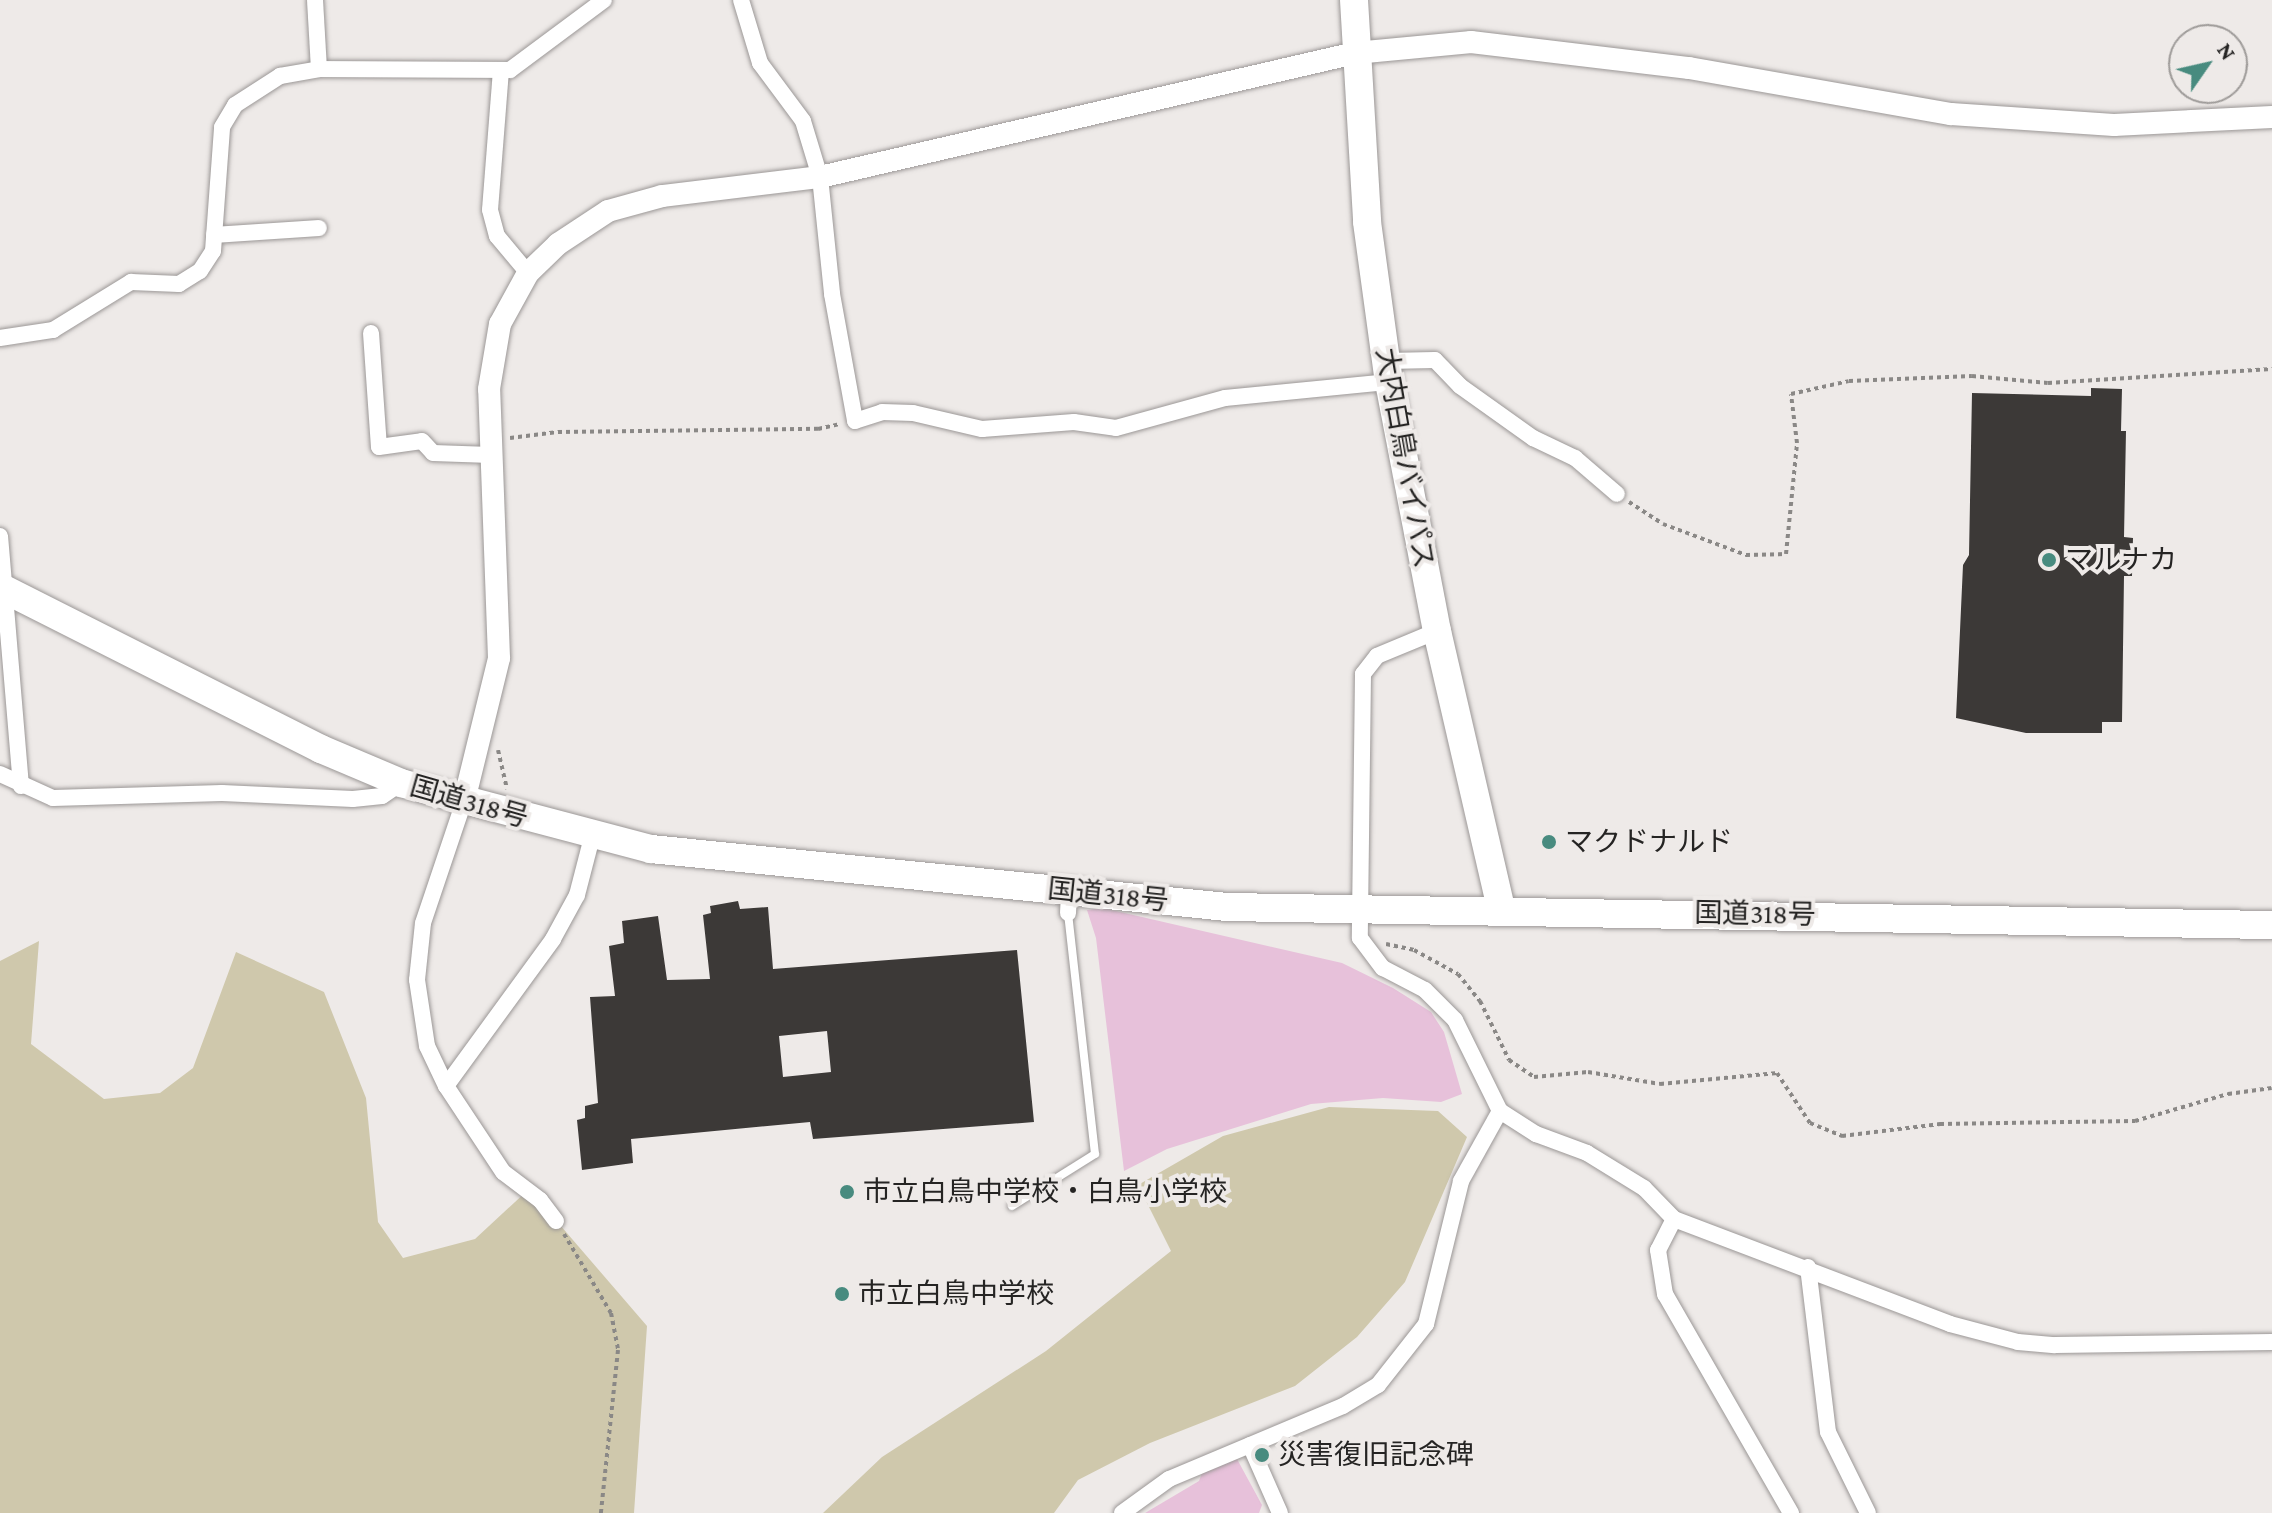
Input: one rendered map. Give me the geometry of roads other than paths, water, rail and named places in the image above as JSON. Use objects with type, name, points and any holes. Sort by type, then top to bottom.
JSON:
[{"type":"highway","name":"大内白鳥バイパス","points":[[1354,0],[1367,222],[1388,372],[1437,631],[1501,909]]},
{"type":"highway","name":"国道318号","points":[[3,588],[321,749],[401,783],[592,837],[651,849],[1068,902],[1227,907],[1362,924],[1501,909],[2272,925]]},
{"type":"street","points":[[315,0],[319,69]]},
{"type":"street","points":[[0,338],[53,330],[131,282],[179,284],[200,271],[213,251],[222,127],[235,105],[280,76],[319,69],[501,70],[534,57],[604,0]]},
{"type":"street","points":[[741,0],[760,63],[803,121],[820,177],[832,294],[855,421],[882,412],[913,413],[982,429],[1074,422],[1116,428],[1225,398],[1388,372],[1435,360],[1460,386],[1533,438],[1575,458],[1617,494]]},
{"type":"street","points":[[556,1221],[540,1200],[503,1172],[446,1086],[427,1046],[417,980],[423,923],[464,801],[499,658],[498,448],[489,389],[500,324],[528,273],[558,244],[608,211],[662,196],[820,177],[1355,53],[1471,42],[1533,46],[1951,114],[2114,125],[2272,117]]},
{"type":"street","points":[[501,70],[490,210],[497,236],[528,273]]},
{"type":"street","points":[[214,235],[319,228]]},
{"type":"street","points":[[371,333],[379,447],[422,441],[433,453],[498,448]]},
{"type":"street","points":[[0,536],[21,786]]},
{"type":"street","points":[[1437,631],[1377,656],[1363,674],[1362,924],[1383,968],[1425,990],[1455,1020],[1500,1111],[1536,1134],[1598,1160],[1644,1188],[1674,1219],[1808,1267],[1950,1324],[2018,1342],[2272,1342]]},
{"type":"street","points":[[0,774],[53,798],[222,793],[353,799],[382,796],[401,783]]},
{"type":"street","points":[[446,1086],[553,939],[577,895],[592,837]]},
{"type":"street","points":[[1122,1513],[1169,1479],[1343,1406],[1378,1385],[1426,1324],[1461,1181],[1500,1111]]},
{"type":"street","points":[[1674,1219],[1658,1250],[1665,1294],[1791,1513]]},
{"type":"street","points":[[1808,1267],[1828,1432],[1868,1513]]},
{"type":"street","points":[[1250,1445],[1280,1513]]},
{"type":"lane","points":[[1012,1206],[1095,1154],[1068,902]]},
{"type":"place","name":"マルナカ","points":[[2049,560]]},
{"type":"place","name":"マクドナルド","points":[[1549,842]]},
{"type":"place","name":"市立白鳥中学校・白鳥小学校","points":[[847,1192]]},
{"type":"place","name":"市立白鳥中学校","points":[[842,1294]]},
{"type":"place","name":"災害復旧記念碑","points":[[1262,1455]]}]
